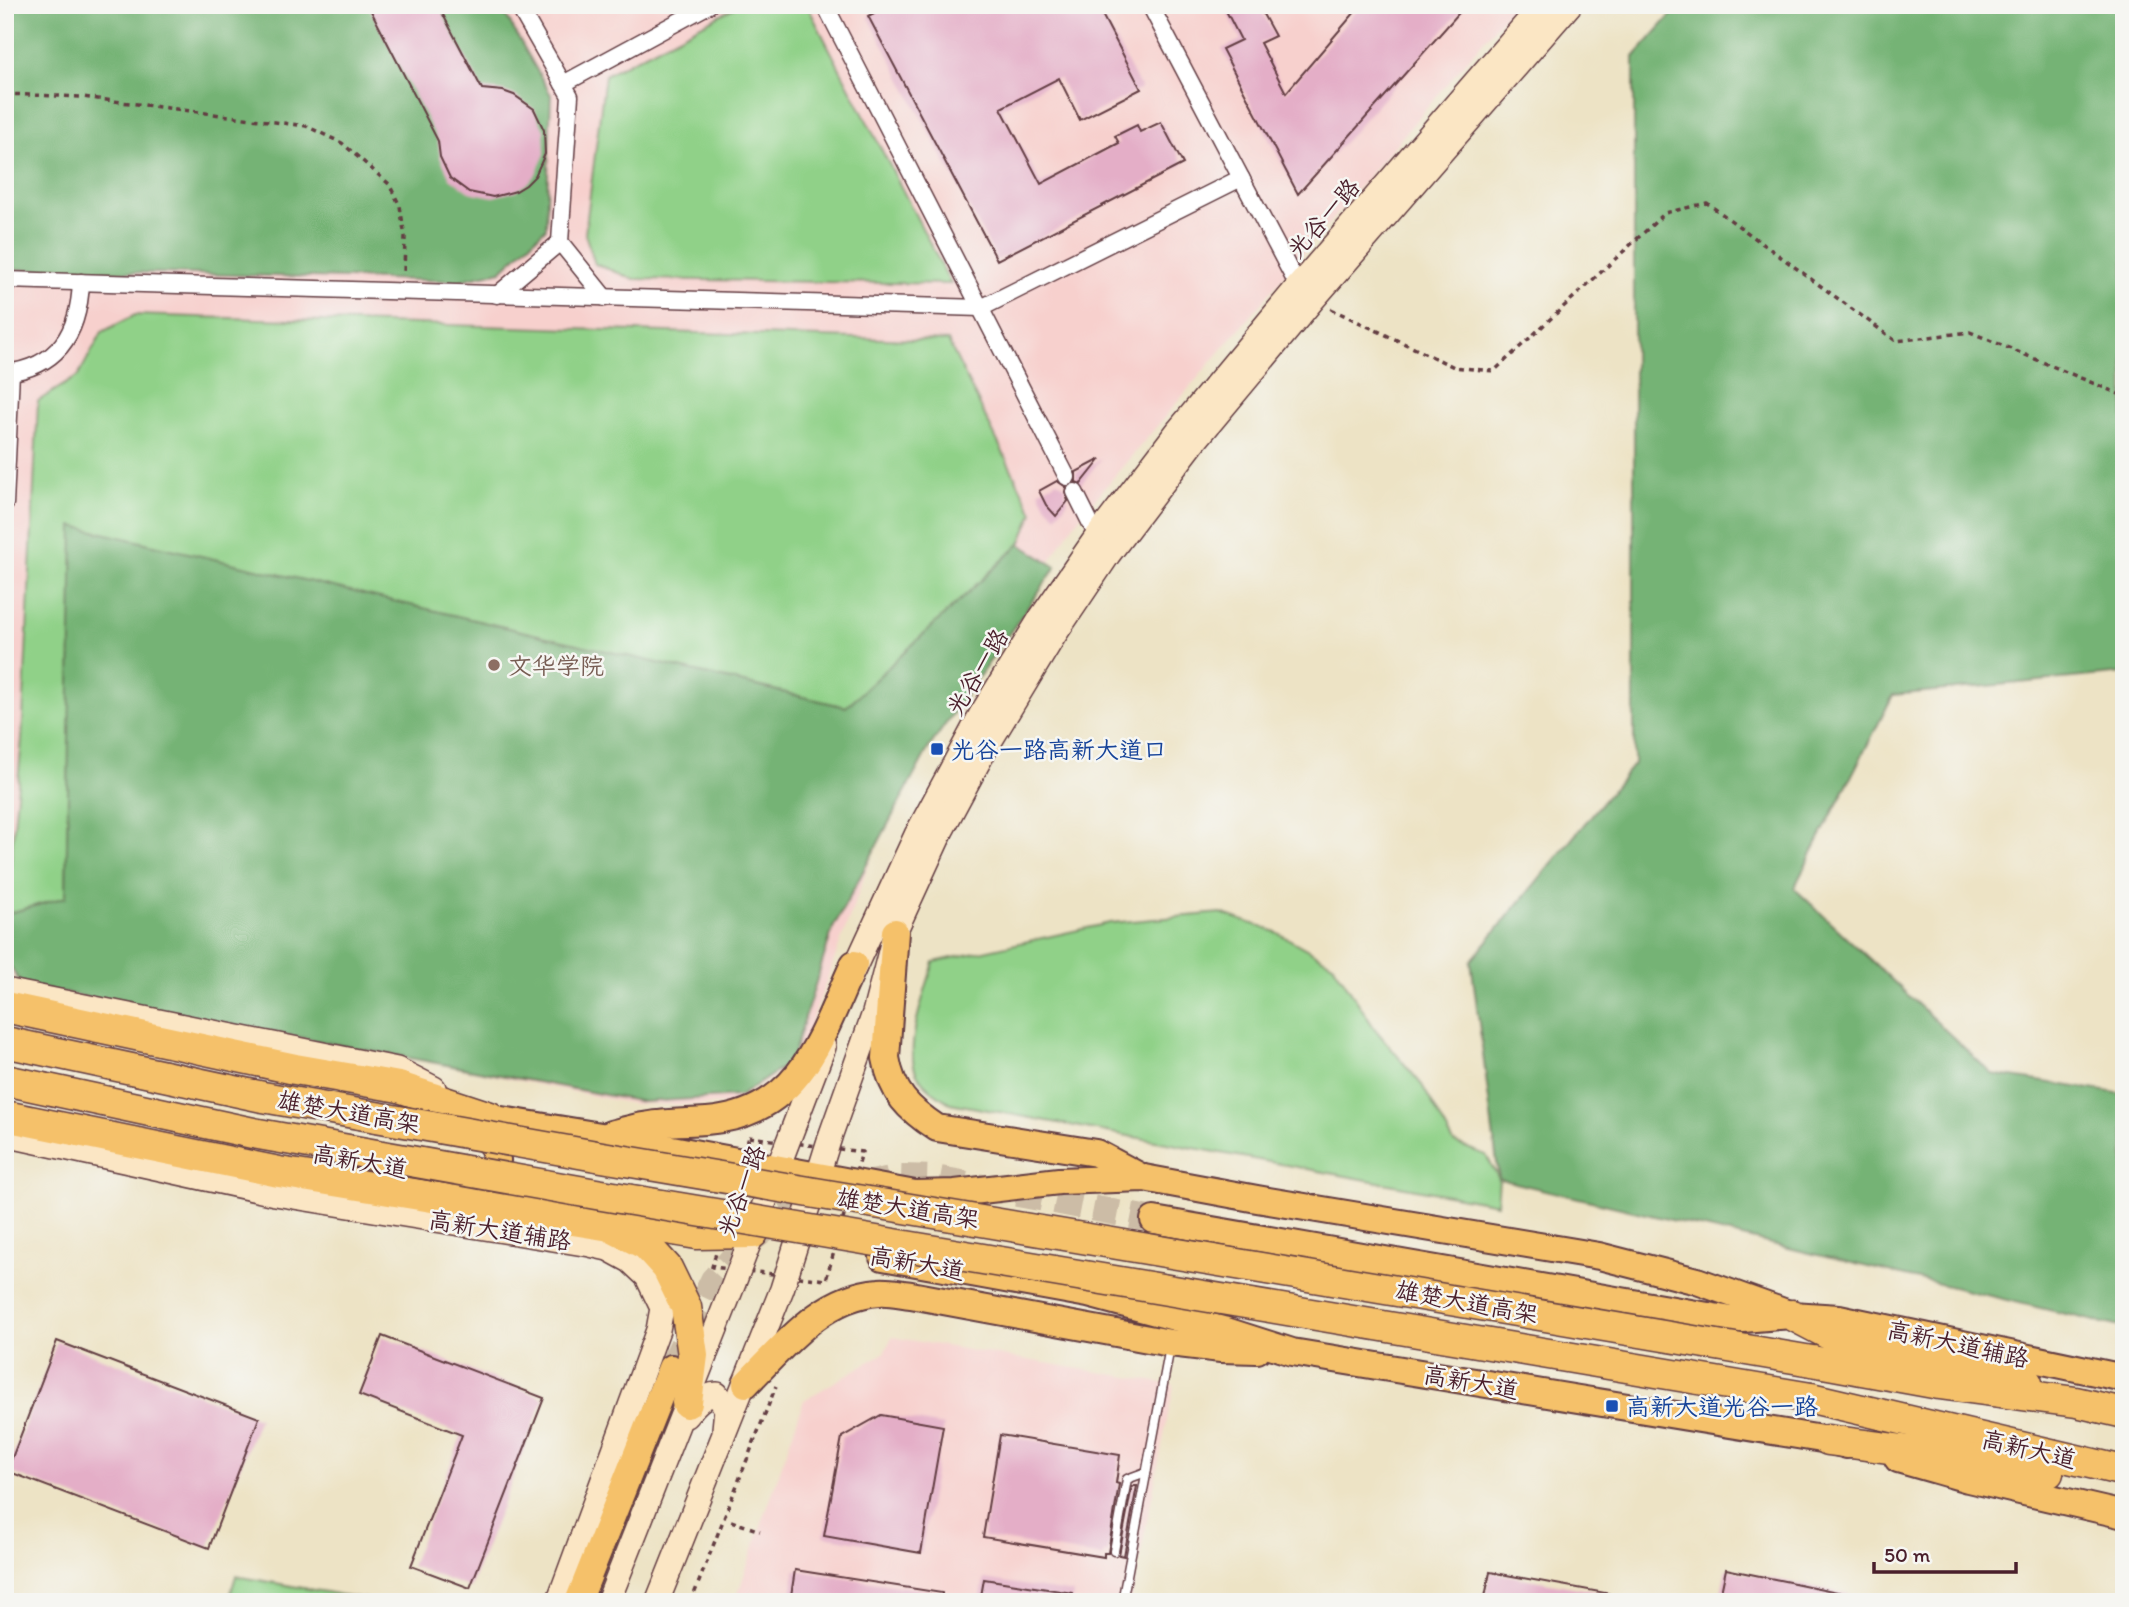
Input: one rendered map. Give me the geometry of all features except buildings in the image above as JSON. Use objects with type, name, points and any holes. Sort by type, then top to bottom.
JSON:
[{"type":"highway","points":[[8,993],[295,1069],[399,1087],[490,1117]]},
{"type":"highway","name":"雄楚大道高架","points":[[5,1042],[263,1097],[1812,1361]]},
{"type":"highway","name":"雄楚大道高架","points":[[5,1080],[253,1133],[597,1194],[1811,1398]]},
{"type":"highway","points":[[5,1116],[279,1172],[610,1226],[654,1227],[698,1234],[753,1233]]},
{"type":"highway","points":[[610,1226],[646,1245],[667,1268],[686,1307],[693,1356],[684,1413]]},
{"type":"highway","points":[[1792,1315],[1834,1337],[1980,1366],[2076,1402]]},
{"type":"highway","name":"高新大道","points":[[1812,1361],[1939,1384],[2076,1402],[2124,1413]]},
{"type":"highway","name":"高新大道","points":[[1811,1398],[2124,1471]]},
{"type":"highway","points":[[1828,1440],[1971,1459],[2039,1471],[2124,1491]]},
{"type":"main road","name":"光谷一路","points":[[657,1602],[782,1289],[817,1177],[874,1013],[895,932],[942,830],[985,750],[1054,636],[1109,554],[1306,293],[1542,5]]},
{"type":"main road","name":"光谷一路","points":[[608,1602],[684,1413],[854,964],[916,835],[981,714],[1041,617],[1097,536],[1179,429],[1570,5]]},
{"type":"main road","points":[[895,932],[886,1058],[889,1078],[901,1098],[937,1128],[1096,1153],[1144,1178]]},
{"type":"main road","points":[[601,1136],[655,1124],[724,1119],[759,1107],[784,1092],[806,1068],[854,964]]},
{"type":"main road","points":[[8,993],[397,1069],[490,1117]]},
{"type":"main road","points":[[5,1032],[265,1087],[473,1125],[493,1146],[497,1160],[488,1171],[465,1180]]},
{"type":"main road","points":[[824,1047],[825,1073],[831,1079],[839,1077],[859,1055]]},
{"type":"main road","name":"高新大道","points":[[5,1091],[250,1141],[1100,1297],[1223,1330],[1292,1352],[1828,1440]]},
{"type":"main road","points":[[394,1110],[490,1117],[915,1194],[955,1194],[1084,1179],[1144,1178],[1599,1256],[1697,1280],[1792,1315]]},
{"type":"main road","name":"高新大道辅路","points":[[5,1135],[275,1194],[590,1245],[608,1249],[630,1261],[647,1277],[662,1308],[658,1330],[558,1602]]},
{"type":"main road","points":[[1016,1281],[981,1253],[976,1240],[976,1228],[983,1214],[992,1205],[1023,1185]]},
{"type":"main road","points":[[1154,1220],[1731,1320],[1792,1315]]},
{"type":"main road","points":[[746,1384],[808,1322],[852,1299],[878,1292],[911,1295],[1170,1343],[1221,1349],[1292,1352]]},
{"type":"main road","name":"高新大道辅路","points":[[1792,1315],[1839,1318],[2124,1378]]},
{"type":"main road","points":[[578,1602],[671,1368]]},
{"type":"main road","points":[[684,1413],[709,1394],[717,1394],[726,1409],[723,1439]]},
{"type":"main road","points":[[1828,1440],[1968,1479],[2124,1515]]},
{"type":"street","points":[[518,5],[570,96],[560,243],[606,298]]},
{"type":"street","points":[[563,84],[709,5]]},
{"type":"street","points":[[825,5],[1067,477]]},
{"type":"street","points":[[1150,5],[1241,178],[1306,293]]},
{"type":"street","points":[[5,280],[981,308],[1241,178]]},
{"type":"street","points":[[497,295],[560,243]]},
{"type":"street","points":[[5,504],[8,373],[43,361],[63,343],[80,307],[81,282]]},
{"type":"street","points":[[1075,492],[1097,536]]},
{"type":"lane","points":[[1122,1602],[1170,1343]]},
{"type":"lane","points":[[1114,1551],[1127,1479],[1146,1472]]},
{"type":"path","points":[[5,94],[83,97],[306,126],[342,143],[389,184],[400,205],[405,237],[403,292]]},
{"type":"path","points":[[1306,293],[1454,367],[1494,371],[1665,213],[1707,203],[1896,341],[1970,332],[2124,396]]},
{"type":"path","points":[[691,1602],[779,1380]]},
{"type":"path","points":[[731,1521],[760,1531]]},
{"type":"shaded area","name":"文华学院","points":[[5,5],[1514,5],[1074,524],[890,806],[797,1062],[730,1105],[633,1104],[5,975]]},
{"type":"shaded area","points":[[892,1337],[1174,1385],[1131,1602],[735,1602],[804,1400],[884,1353]]},
{"type":"green space","points":[[5,5],[500,5],[551,95],[546,228],[501,271],[457,281],[5,269]]},
{"type":"green space","points":[[739,5],[807,5],[951,284],[634,279],[595,264],[585,234],[605,75]]},
{"type":"green space","points":[[1680,5],[2124,5],[2124,673],[1893,695],[1794,888],[1992,1074],[2124,1094],[2124,1328],[1499,1179],[1471,961],[1634,764],[1634,57]]},
{"type":"green space","points":[[135,315],[948,341],[1033,513],[1020,544],[846,707],[74,527],[66,897],[6,914],[22,739],[38,401],[78,376],[102,332]]},
{"type":"green space","points":[[73,526],[846,707],[1020,544],[1056,567],[928,749],[833,928],[791,1062],[740,1096],[643,1102],[22,985],[5,958],[6,914],[66,897]]},
{"type":"green space","points":[[1221,913],[1276,932],[1333,964],[1375,1029],[1422,1085],[1454,1143],[1486,1155],[1499,1179],[1497,1204],[950,1103],[927,1087],[917,1074],[913,1063],[914,1035],[934,962],[1110,923]]},
{"type":"green space","points":[[236,1576],[381,1602],[228,1602]]},
{"type":"tunnel","points":[[863,1185],[899,1177],[935,1178],[1154,1220]]},
{"type":"tunnel","points":[[671,1368],[713,1280],[745,1245],[779,1219],[826,1193]]},
{"type":"place","name":"文华学院","points":[[494,665]]},
{"type":"place","name":"光谷一路高新大道口","points":[[937,749]]},
{"type":"place","name":"高新大道光谷一路","points":[[1612,1406]]}]
